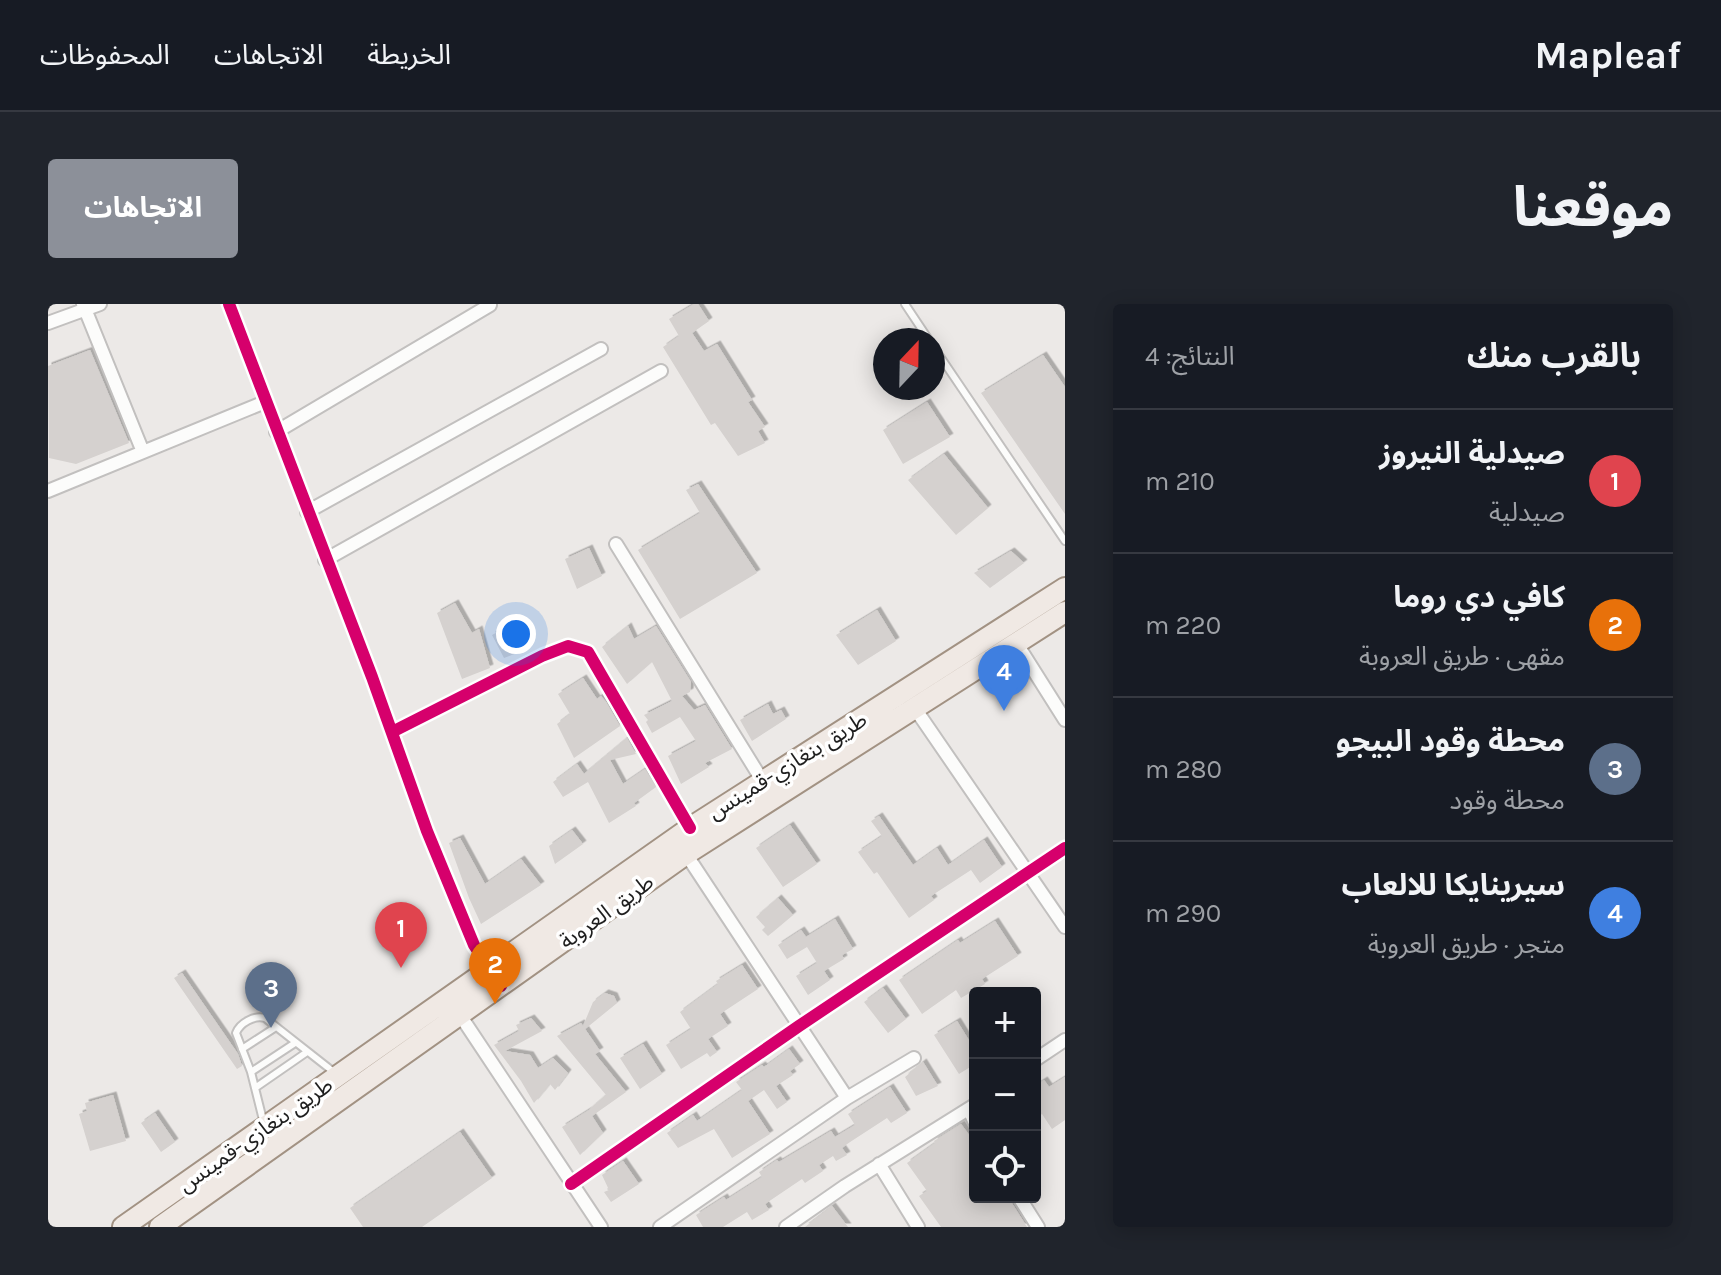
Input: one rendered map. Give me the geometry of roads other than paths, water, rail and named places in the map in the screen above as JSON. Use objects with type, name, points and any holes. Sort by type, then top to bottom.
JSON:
[{"type":"main road","name":"طريق بنغازي-قمينس","points":[[123,1227],[338,1076],[495,978],[690,828],[1065,588]]},
{"type":"main road","name":"طريق العروبة","points":[[160,1227],[460,1015],[495,978],[1065,612]]},
{"type":"street","points":[[48,323],[84,307],[100,304]]},
{"type":"street","points":[[229,304],[451,888],[474,945],[495,978]]},
{"type":"street","points":[[276,432],[490,305]]},
{"type":"street","points":[[84,307],[143,452]]},
{"type":"street","points":[[307,512],[601,349]]},
{"type":"street","points":[[325,560],[661,371]]},
{"type":"street","points":[[48,491],[265,402]]},
{"type":"street","points":[[616,544],[762,780]]},
{"type":"street","points":[[1017,644],[1065,720]]},
{"type":"street","points":[[392,732],[542,656],[568,646],[588,652],[690,828]]},
{"type":"street","points":[[914,707],[1065,927]]},
{"type":"street","points":[[571,1184],[799,1026],[1065,848]]},
{"type":"street","points":[[686,854],[847,1098]]},
{"type":"street","points":[[460,1015],[601,1227]]},
{"type":"street","points":[[1036,1059],[1065,1040]]},
{"type":"street","points":[[660,1227],[847,1098],[914,1058]]},
{"type":"street","points":[[786,1227],[969,1108]]},
{"type":"street","points":[[879,1164],[918,1227]]},
{"type":"street","points":[[1023,1203],[1038,1227]]},
{"type":"lane","points":[[905,304],[921,328]]},
{"type":"lane","points":[[945,364],[1065,541]]},
{"type":"lane","points":[[265,1127],[251,1072],[236,1033],[238,1027],[259,1016],[338,1076]]},
{"type":"lane","points":[[242,1049],[276,1027]]},
{"type":"lane","points":[[251,1072],[295,1043]]},
{"type":"lane","points":[[255,1088],[307,1052]]},
{"type":"place","name":"سيرينايكا للالعاب","points":[[1004,711]]},
{"type":"place","name":"صيدلية النيروز","points":[[401,968]]},
{"type":"place","name":"كافي دي روما","points":[[495,1004]]},
{"type":"place","name":"محطة وقود البيجو","points":[[271,1028]]}]
